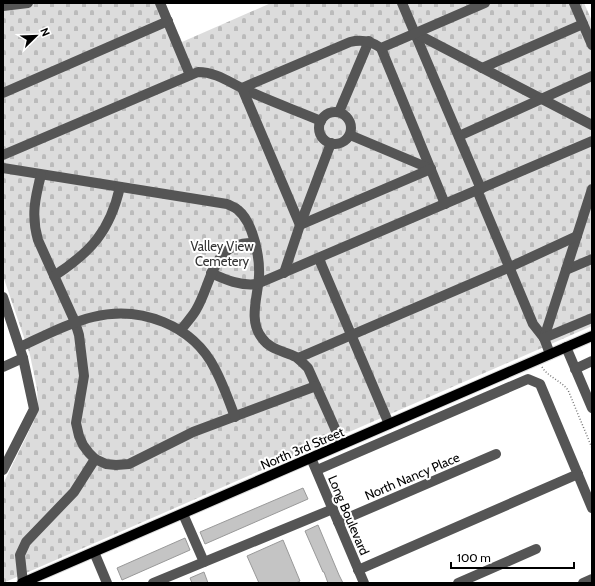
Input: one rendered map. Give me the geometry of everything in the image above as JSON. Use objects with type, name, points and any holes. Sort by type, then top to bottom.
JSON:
[{"type":"main road","name":"North 3rd Street","points":[[23,583],[592,336]]},
{"type":"street","points":[[3,6],[28,3]]},
{"type":"street","points":[[160,3],[190,75]]},
{"type":"street","points":[[402,3],[459,136],[533,324],[544,338],[550,354]]},
{"type":"street","points":[[381,48],[485,3]]},
{"type":"street","points":[[574,3],[592,45]]},
{"type":"street","points":[[3,93],[168,21]]},
{"type":"street","points":[[482,68],[583,24]]},
{"type":"street","points":[[415,33],[592,125]]},
{"type":"street","points":[[242,88],[350,42],[359,40],[381,48],[445,204]]},
{"type":"street","points":[[339,112],[368,42]]},
{"type":"street","points":[[3,155],[190,75],[206,72],[221,77],[242,88],[321,121]]},
{"type":"street","points":[[459,136],[592,76]]},
{"type":"street","points":[[242,88],[300,225]]},
{"type":"street","points":[[339,112],[350,121],[350,135],[342,142],[331,143],[323,138],[320,133],[321,121],[329,113],[339,112]]},
{"type":"street","points":[[350,135],[431,168]]},
{"type":"street","points":[[211,273],[237,284],[248,286],[258,284],[592,141]]},
{"type":"street","points":[[284,274],[300,225],[331,143]]},
{"type":"street","points":[[3,168],[227,204],[238,209],[246,219],[255,243],[259,261],[255,324],[261,338],[272,347],[298,358],[308,368],[342,444]]},
{"type":"street","points":[[300,225],[431,168]]},
{"type":"street","points":[[41,175],[35,206],[34,226],[38,240],[75,322],[79,335],[84,376],[76,423],[83,445],[95,459],[106,464],[116,466],[128,464],[193,432],[316,386]]},
{"type":"street","points":[[54,276],[82,256],[101,234],[116,207],[120,187]]},
{"type":"street","points":[[544,338],[577,236],[590,202],[592,189]]},
{"type":"street","points":[[298,358],[577,236]]},
{"type":"street","points":[[180,330],[196,310],[217,261],[229,250],[243,242],[255,243]]},
{"type":"street","points":[[319,259],[389,424]]},
{"type":"street","points":[[566,270],[592,259]]},
{"type":"street","points":[[3,296],[20,347],[34,409],[3,470]]},
{"type":"street","points":[[20,347],[75,322],[94,316],[126,313],[141,314],[180,330],[192,339],[204,352],[215,368],[235,417]]},
{"type":"street","points":[[544,338],[592,318]]},
{"type":"street","points":[[566,347],[575,369],[588,389],[592,408]]},
{"type":"street","points":[[3,366],[23,358]]},
{"type":"street","points":[[575,369],[592,362]]},
{"type":"street","points":[[317,470],[528,379],[540,384],[592,508]]},
{"type":"street","name":"North Nancy Place","points":[[338,522],[496,454]]},
{"type":"street","name":"Long Boulevard","points":[[311,458],[364,583]]},
{"type":"street","points":[[23,583],[20,555],[26,542],[74,492],[95,459]]},
{"type":"street","points":[[358,570],[578,474]]},
{"type":"street","points":[[153,583],[333,509]]},
{"type":"street","points":[[182,514],[204,562]]},
{"type":"street","points":[[458,583],[536,549]]},
{"type":"street","points":[[94,552],[107,583]]},
{"type":"street","points":[[583,583],[592,579]]},
{"type":"path","points":[[541,365],[547,374],[563,384],[568,390],[592,448]]},
{"type":"green space","name":"Valley View Cemetery","points":[[3,3],[165,3],[182,42],[271,3],[584,3],[592,21],[592,326],[3,583],[3,484],[34,421],[38,407],[37,389],[30,355],[3,276]]},
{"type":"building","points":[[303,488],[308,499],[205,544],[200,532]]},
{"type":"building","points":[[318,525],[343,583],[328,583],[305,531]]},
{"type":"building","points":[[185,538],[190,550],[122,580],[117,568]]},
{"type":"building","points":[[283,540],[300,581],[296,583],[259,583],[247,556]]},
{"type":"building","points":[[204,572],[208,583],[192,583],[190,578]]}]
